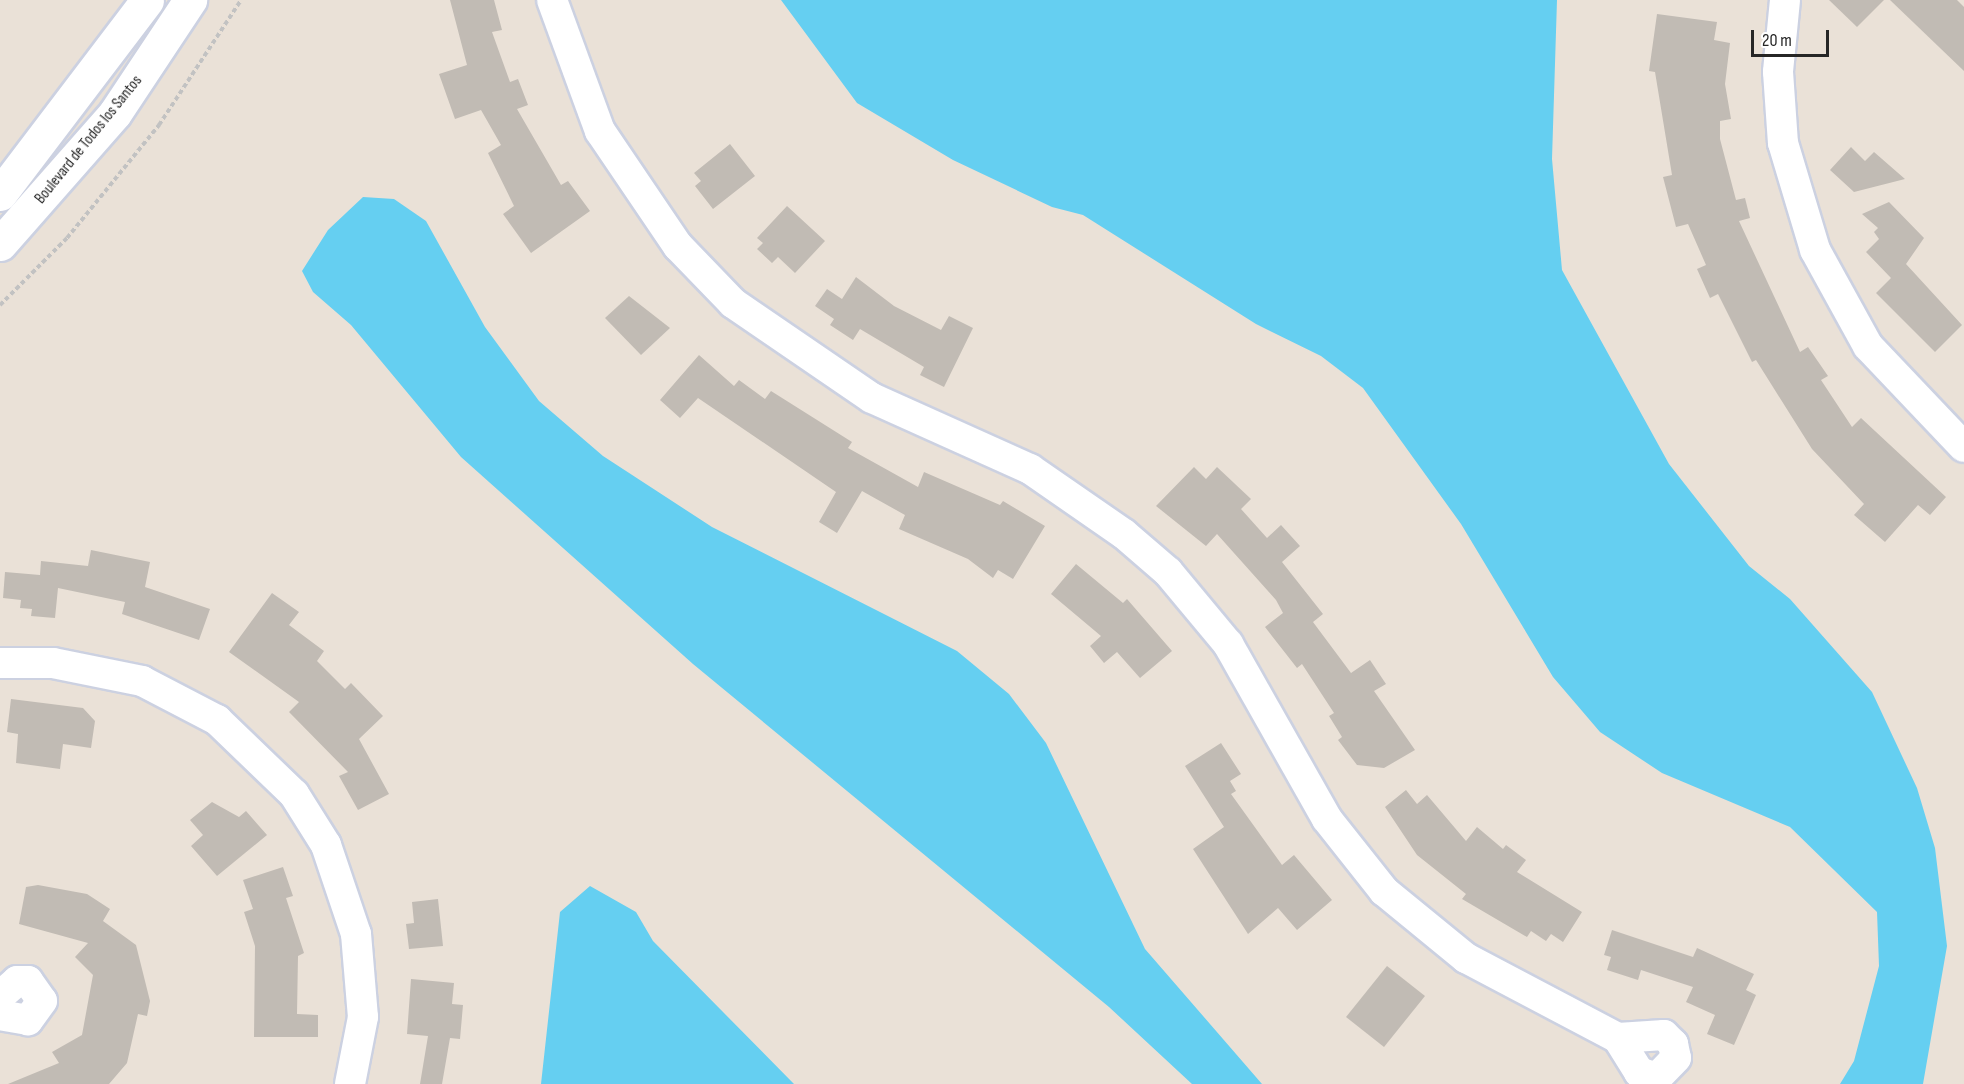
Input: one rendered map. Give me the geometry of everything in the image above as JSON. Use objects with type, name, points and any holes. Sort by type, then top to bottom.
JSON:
[{"type":"street","points":[[0,194],[147,0]]},
{"type":"street","name":"Boulevard de Todos los Santos","points":[[0,244],[115,113],[190,0]]},
{"type":"street","points":[[552,0],[600,131],[678,246],[733,303],[872,398],[1030,470],[1082,501],[1124,534],[1168,573],[1228,644],[1327,819],[1384,891],[1466,958],[1618,1038]]},
{"type":"street","points":[[1785,0],[1778,72],[1783,143],[1815,250],[1868,346],[1964,447]]},
{"type":"street","points":[[0,663],[52,663],[142,681],[217,720],[294,794],[326,845],[356,934],[363,1017],[350,1084]]},
{"type":"street","points":[[0,996],[17,981],[28,981],[42,1001],[28,1020],[0,1015]]},
{"type":"path","points":[[0,305],[67,238],[159,125],[241,0]]},
{"type":"water","points":[[781,0],[1557,0],[1552,159],[1562,270],[1669,464],[1749,566],[1790,599],[1872,692],[1917,788],[1935,848],[1947,946],[1923,1084],[1840,1084],[1854,1061],[1879,966],[1877,912],[1790,827],[1662,773],[1600,732],[1553,677],[1461,524],[1363,388],[1321,356],[1256,324],[1083,215],[1052,207],[953,160],[857,103]]},
{"type":"water","points":[[363,197],[394,199],[426,221],[485,327],[539,401],[603,456],[712,527],[957,651],[1009,694],[1046,743],[1145,949],[1262,1084],[1192,1084],[1109,1007],[693,664],[461,457],[351,325],[313,292],[302,271],[328,230]]},
{"type":"water","points":[[590,886],[636,912],[653,941],[794,1084],[541,1084],[560,912]]},
{"type":"building","points":[[450,0],[494,0],[502,30],[492,32],[510,82],[518,79],[528,105],[517,109],[561,185],[568,181],[590,211],[531,253],[503,214],[514,206],[488,153],[501,145],[481,110],[455,119],[439,74],[467,65]]},
{"type":"building","points":[[1829,0],[1884,0],[1857,27]]},
{"type":"building","points":[[1890,0],[1957,0],[1964,7],[1964,71]]},
{"type":"building","points":[[1657,14],[1717,22],[1714,40],[1730,43],[1725,84],[1731,119],[1720,121],[1720,139],[1736,200],[1745,198],[1750,218],[1739,221],[1800,352],[1808,347],[1828,376],[1821,380],[1852,427],[1861,418],[1946,497],[1930,515],[1918,505],[1885,542],[1854,515],[1864,504],[1812,449],[1756,360],[1752,362],[1718,294],[1710,298],[1697,269],[1706,265],[1688,224],[1676,227],[1663,177],[1672,175],[1655,72],[1649,71]]},
{"type":"building","points":[[730,144],[755,176],[713,209],[695,186],[701,181],[694,173]]},
{"type":"building","points":[[1851,147],[1865,161],[1874,152],[1905,179],[1854,192],[1830,170]]},
{"type":"building","points":[[1889,202],[1924,238],[1906,264],[1962,325],[1935,352],[1876,293],[1891,278],[1866,252],[1879,239],[1874,232],[1878,228],[1862,214]]},
{"type":"building","points":[[787,206],[825,241],[795,273],[778,257],[772,263],[757,249],[763,243],[757,238]]},
{"type":"building","points":[[856,277],[894,306],[941,330],[949,316],[973,328],[944,387],[920,375],[924,367],[860,329],[853,340],[830,325],[834,319],[815,306],[827,289],[842,299]]},
{"type":"building","points":[[629,296],[670,328],[641,355],[605,318]]},
{"type":"building","points":[[699,355],[734,386],[739,380],[765,399],[771,391],[852,442],[848,448],[918,487],[924,472],[1000,505],[1003,501],[1045,526],[1013,579],[998,570],[993,578],[968,559],[899,529],[905,515],[862,491],[837,533],[819,522],[836,492],[698,398],[680,418],[660,400]]},
{"type":"building","points":[[1194,467],[1206,479],[1217,467],[1251,499],[1241,509],[1267,538],[1281,525],[1300,546],[1282,562],[1323,614],[1313,622],[1351,673],[1370,660],[1386,684],[1374,691],[1415,750],[1384,768],[1357,765],[1338,740],[1342,737],[1329,716],[1334,713],[1302,664],[1297,668],[1265,627],[1283,613],[1276,600],[1217,534],[1206,546],[1156,506]]},
{"type":"building","points":[[91,550],[150,562],[145,587],[210,609],[199,640],[122,614],[125,602],[58,588],[55,618],[31,616],[32,609],[20,608],[21,600],[3,598],[5,572],[40,575],[41,561],[88,566]]},
{"type":"building","points":[[1076,564],[1123,603],[1127,599],[1172,651],[1140,678],[1117,652],[1104,663],[1090,646],[1101,636],[1051,594]]},
{"type":"building","points":[[272,593],[299,612],[289,625],[324,651],[317,661],[345,689],[351,683],[383,716],[359,739],[389,794],[358,810],[339,776],[348,772],[289,712],[299,702],[229,652]]},
{"type":"building","points":[[11,699],[83,708],[95,721],[91,748],[63,744],[60,769],[16,763],[18,734],[7,732]]},
{"type":"building","points":[[1221,743],[1241,774],[1230,781],[1236,791],[1231,794],[1282,865],[1294,855],[1332,900],[1297,930],[1278,908],[1248,934],[1193,849],[1224,827],[1185,766]]},
{"type":"building","points":[[1406,790],[1417,804],[1427,795],[1466,841],[1477,827],[1503,849],[1506,845],[1526,860],[1517,872],[1582,912],[1563,942],[1551,934],[1546,941],[1531,931],[1527,937],[1462,899],[1466,894],[1417,855],[1385,807]]},
{"type":"building","points":[[212,802],[239,817],[246,811],[267,835],[217,876],[191,846],[203,835],[190,820]]},
{"type":"building","points":[[283,867],[293,896],[286,898],[304,953],[298,956],[297,1014],[318,1015],[318,1037],[254,1037],[255,946],[244,912],[253,909],[243,880]]},
{"type":"building","points":[[38,885],[87,894],[110,909],[103,921],[136,945],[150,1001],[147,1016],[138,1014],[127,1063],[109,1084],[8,1084],[59,1063],[52,1052],[82,1035],[93,975],[75,957],[88,943],[19,924],[26,887]]},
{"type":"building","points":[[438,899],[443,946],[409,949],[406,924],[414,923],[412,902]]},
{"type":"building","points":[[1612,930],[1693,957],[1697,948],[1754,974],[1746,990],[1756,995],[1734,1045],[1707,1034],[1715,1015],[1686,1002],[1693,987],[1641,970],[1638,980],[1607,970],[1611,957],[1604,955]]},
{"type":"building","points":[[1387,966],[1425,996],[1384,1047],[1346,1017]]},
{"type":"building","points":[[411,979],[454,983],[452,1004],[463,1005],[460,1039],[450,1038],[442,1084],[420,1084],[428,1036],[407,1034]]}]
